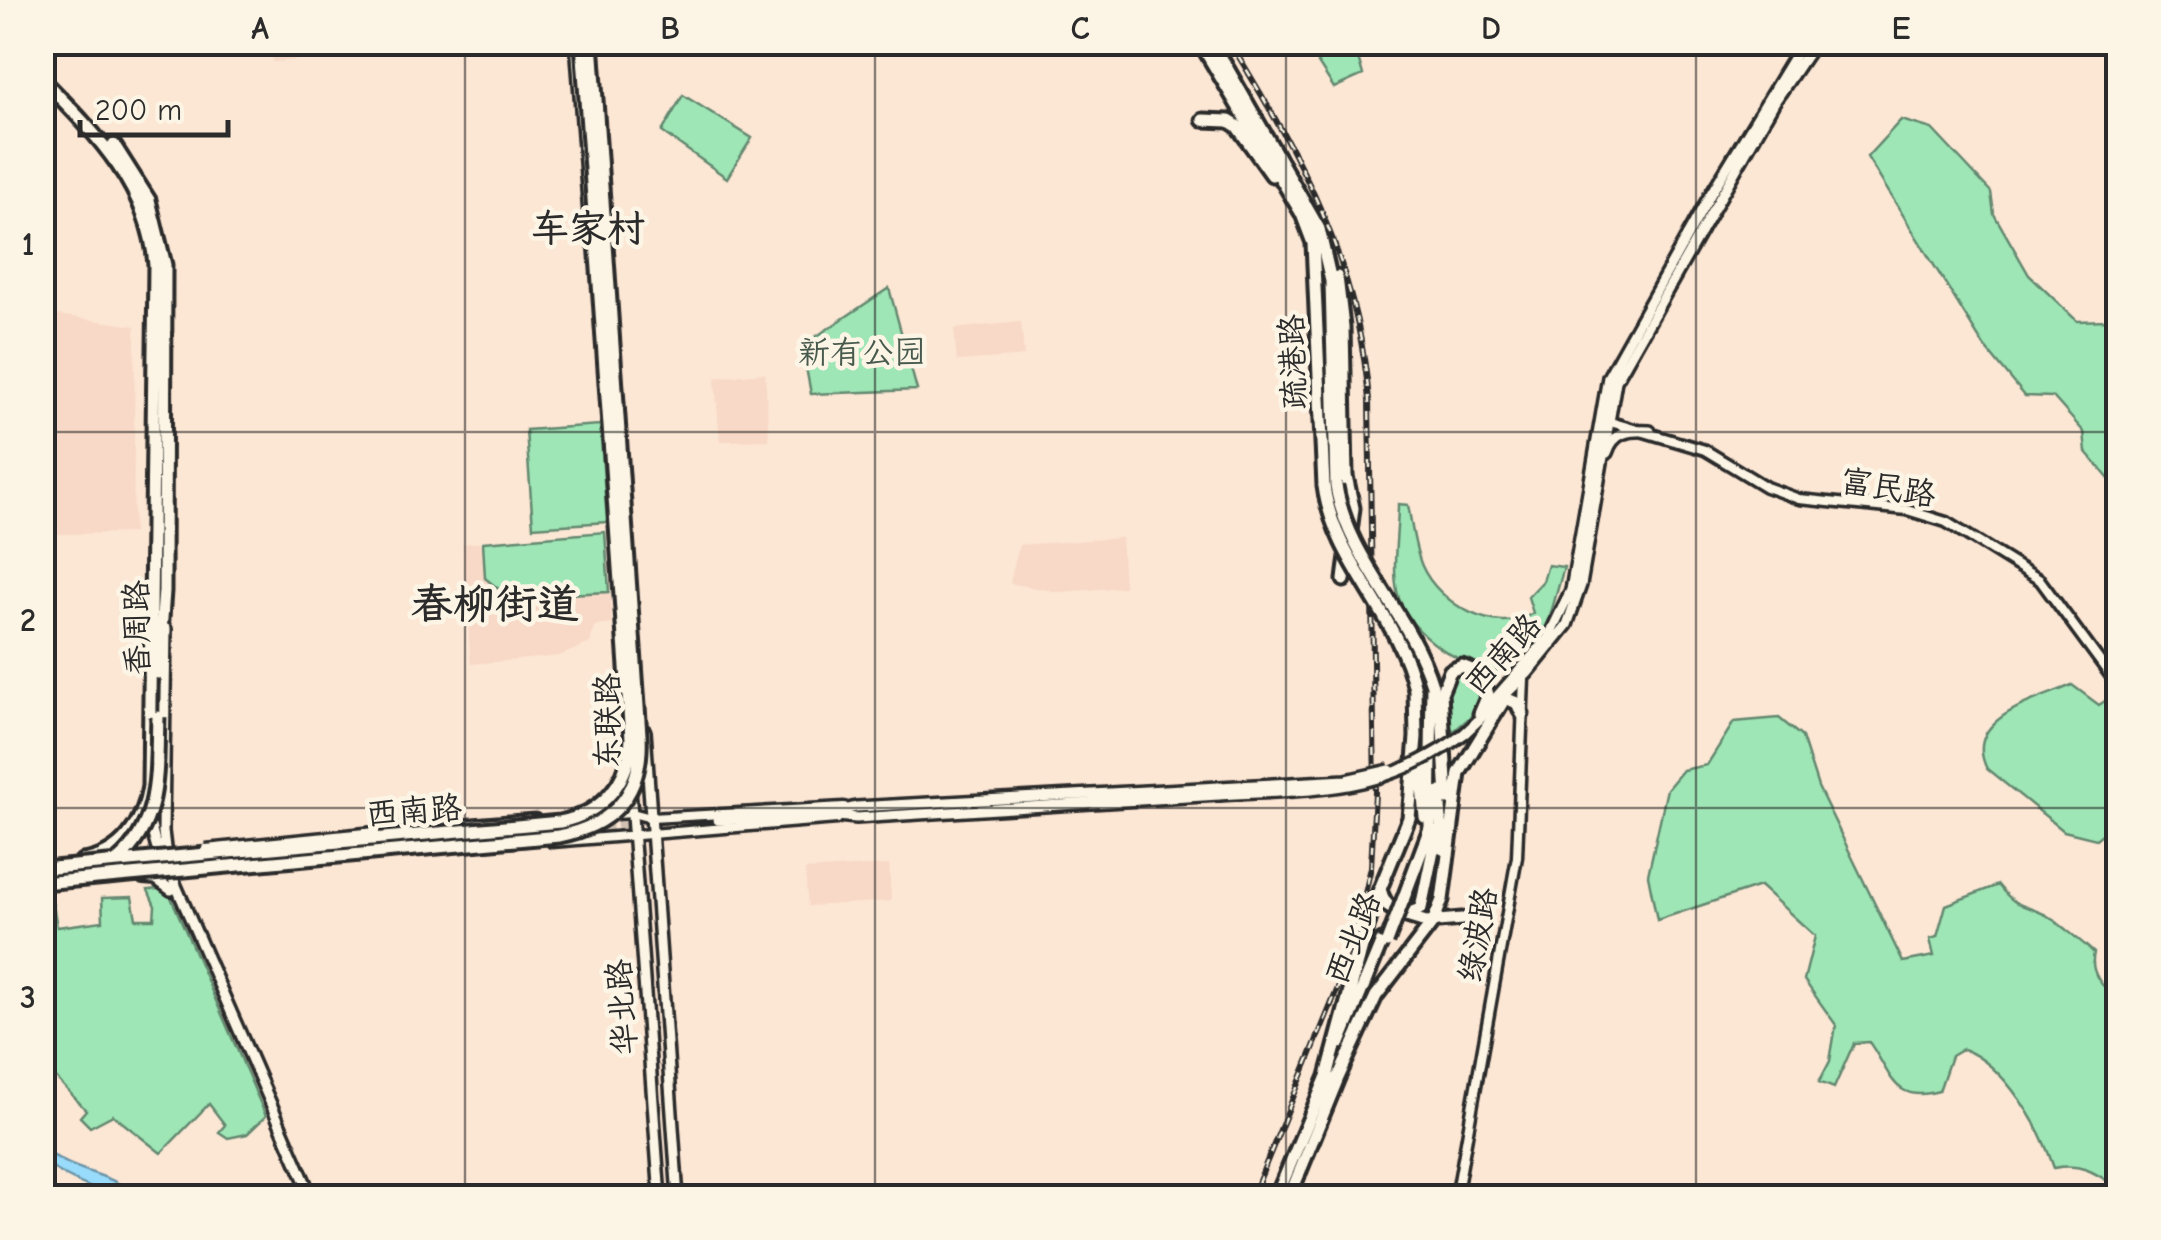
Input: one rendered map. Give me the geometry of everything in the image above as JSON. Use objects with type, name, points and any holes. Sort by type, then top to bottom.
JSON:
[{"type":"highway","name":"东联路","points":[[42,883],[166,863],[560,822],[601,804],[624,774],[631,738],[579,42]]},
{"type":"highway","name":"东联路","points":[[42,867],[166,863],[559,836],[606,820],[634,787],[640,766],[640,735],[594,42]]},
{"type":"highway","name":"疏港路","points":[[1200,42],[1302,214],[1315,259],[1330,486],[1337,534],[1398,640],[1414,688]]},
{"type":"highway","points":[[1212,42],[1319,229],[1342,298],[1346,476],[1353,508],[1344,580]]},
{"type":"highway","name":"香周路","points":[[42,69],[130,166],[149,200],[162,244],[164,591]]},
{"type":"highway","name":"香周路","points":[[42,78],[124,171],[141,203],[153,246],[149,786]]},
{"type":"highway","points":[[1203,120],[1229,121],[1237,126],[1273,176],[1286,186]]},
{"type":"highway","points":[[1319,229],[1332,298],[1330,486],[1344,524],[1414,639],[1432,685],[1445,878]]},
{"type":"highway","points":[[42,883],[99,871],[139,838],[154,804],[164,591]]},
{"type":"highway","points":[[1444,854],[1448,760],[1440,693],[1450,671],[1462,666],[1482,674],[1488,695],[1480,714]]},
{"type":"highway","name":"西北路","points":[[1400,899],[1430,828],[1432,685]]},
{"type":"highway","points":[[1414,688],[1426,821]]},
{"type":"highway","name":"西北路","points":[[1289,1198],[1426,821],[1428,766],[1414,688]]},
{"type":"highway","points":[[1331,1080],[1376,996],[1433,922],[1442,900],[1459,773],[1504,698],[1517,703],[1522,714]]},
{"type":"highway","points":[[1331,1080],[1380,889],[1409,818],[1416,737]]},
{"type":"highway","points":[[42,867],[93,860],[128,837],[144,811],[149,786]]},
{"type":"highway","points":[[1403,915],[1421,908],[1426,898],[1441,816]]},
{"type":"highway","points":[[93,860],[96,882]]},
{"type":"highway","points":[[1380,889],[1383,900],[1403,915],[1433,922],[1462,918],[1446,910],[1442,900]]},
{"type":"highway","name":"西北路","points":[[1276,1198],[1331,1080]]},
{"type":"main road","name":"华北路","points":[[579,42],[660,1198]]},
{"type":"main road","name":"华北路","points":[[594,42],[678,1198]]},
{"type":"main road","name":"西南路","points":[[1463,731],[1524,669],[1559,621],[1572,583],[1618,356],[1758,113],[1804,42]]},
{"type":"main road","name":"西南路","points":[[718,820],[1365,784],[1410,770],[1504,698],[1556,643],[1580,592],[1597,484],[1602,420],[1626,360],[1775,102],[1815,42]]},
{"type":"main road","name":"富民路","points":[[1602,420],[1705,450],[1766,487],[1799,499],[1907,510],[1946,522],[2040,580],[2118,686]]},
{"type":"main road","points":[[1597,484],[1614,437],[1624,432],[1650,431]]},
{"type":"main road","name":"香周路","points":[[164,591],[166,863],[173,891],[309,1198]]},
{"type":"main road","name":"绿波路","points":[[1456,1198],[1517,857],[1524,678]]},
{"type":"main road","name":"香周路","points":[[149,786],[149,825],[166,863]]},
{"type":"main road","name":"西南路","points":[[166,863],[469,823],[632,814],[651,818],[856,812]]},
{"type":"main road","name":"西南路","points":[[166,863],[216,871],[636,836],[652,830],[856,812]]},
{"type":"main road","points":[[433,851],[469,823]]},
{"type":"main road","name":"西南路","points":[[123,867],[544,830]]},
{"type":"main road","points":[[42,883],[151,878],[173,891],[179,873],[191,861],[174,849],[163,832]]},
{"type":"main road","points":[[378,832],[394,840]]},
{"type":"main road","name":"西南路","points":[[191,861],[451,837]]},
{"type":"main road","points":[[451,837],[471,847]]},
{"type":"main road","points":[[93,860],[123,867]]},
{"type":"main road","points":[[96,882],[123,867]]},
{"type":"shaded area","points":[[249,43],[324,43],[324,58],[273,62],[270,49],[250,51]]},
{"type":"shaded area","points":[[43,313],[135,326],[133,533],[43,534]]},
{"type":"shaded area","points":[[1021,322],[1024,356],[957,361],[954,329]]},
{"type":"shaded area","points":[[765,373],[769,440],[720,441],[715,378]]},
{"type":"shaded area","points":[[605,532],[612,624],[594,626],[590,643],[559,656],[471,664],[463,544]]},
{"type":"shaded area","points":[[1121,538],[1124,587],[1059,592],[1010,583],[1019,545]]},
{"type":"shaded area","points":[[889,865],[891,901],[808,906],[805,870]]},
{"type":"green space","points":[[1305,43],[1354,43],[1363,75],[1334,88]]},
{"type":"green space","points":[[683,95],[752,138],[727,178],[662,132]]},
{"type":"green space","points":[[1901,120],[1932,129],[1991,192],[1994,214],[2029,275],[2077,321],[2108,320],[2118,332],[2118,475],[2109,479],[2086,452],[2084,432],[2053,397],[2025,396],[1984,346],[1867,157]]},
{"type":"green space","name":"新有公园","points":[[889,288],[917,390],[811,394],[802,346]]},
{"type":"green space","points":[[600,425],[607,522],[533,527],[526,430]]},
{"type":"green space","points":[[1398,504],[1408,505],[1417,551],[1430,580],[1470,612],[1502,621],[1533,613],[1528,597],[1543,581],[1548,565],[1564,567],[1547,627],[1511,673],[1477,667],[1459,659],[1426,637],[1413,623],[1397,591]]},
{"type":"green space","points":[[605,532],[609,592],[500,597],[500,590],[485,578],[483,542]]},
{"type":"green space","points":[[1462,670],[1478,675],[1485,692],[1475,713],[1454,731],[1445,721],[1447,682]]},
{"type":"green space","points":[[2072,685],[2099,705],[2118,692],[2118,821],[2096,839],[2064,831],[1987,769],[1982,751],[1985,736],[2007,714]]},
{"type":"green space","points":[[1779,718],[1802,737],[1818,787],[1903,962],[1934,956],[1930,939],[1937,937],[1946,905],[1998,885],[2014,901],[2048,916],[2094,953],[2093,967],[2098,979],[2118,998],[2118,1197],[2111,1197],[2115,1186],[2093,1172],[2054,1168],[2040,1134],[2007,1083],[1993,1068],[1963,1049],[1951,1056],[1939,1091],[1924,1094],[1903,1090],[1869,1042],[1854,1043],[1834,1088],[1819,1082],[1830,1061],[1836,1025],[1804,980],[1815,936],[1760,886],[1657,920],[1648,875],[1667,789],[1683,770],[1707,765],[1734,722]]},
{"type":"green space","points":[[167,888],[266,1116],[247,1134],[228,1138],[219,1132],[225,1125],[209,1104],[161,1153],[113,1115],[90,1127],[80,1117],[86,1110],[43,1064],[47,1058],[42,1052],[42,905],[53,904],[57,927],[103,921],[102,898],[132,897],[136,919],[154,919],[155,906],[148,890]]},
{"type":"water","points":[[43,1147],[66,1163],[115,1182],[138,1197],[101,1191],[65,1175],[43,1162]]},
{"type":"tunnel","points":[[590,828],[718,820]]},
{"type":"railway","points":[[1230,42],[1302,170],[1339,256],[1363,349],[1369,400],[1375,793],[1371,867],[1351,956],[1252,1198]]},
{"type":"district","name":"车家村","points":[[588,229]]},
{"type":"district","name":"春柳街道","points":[[495,604]]}]
